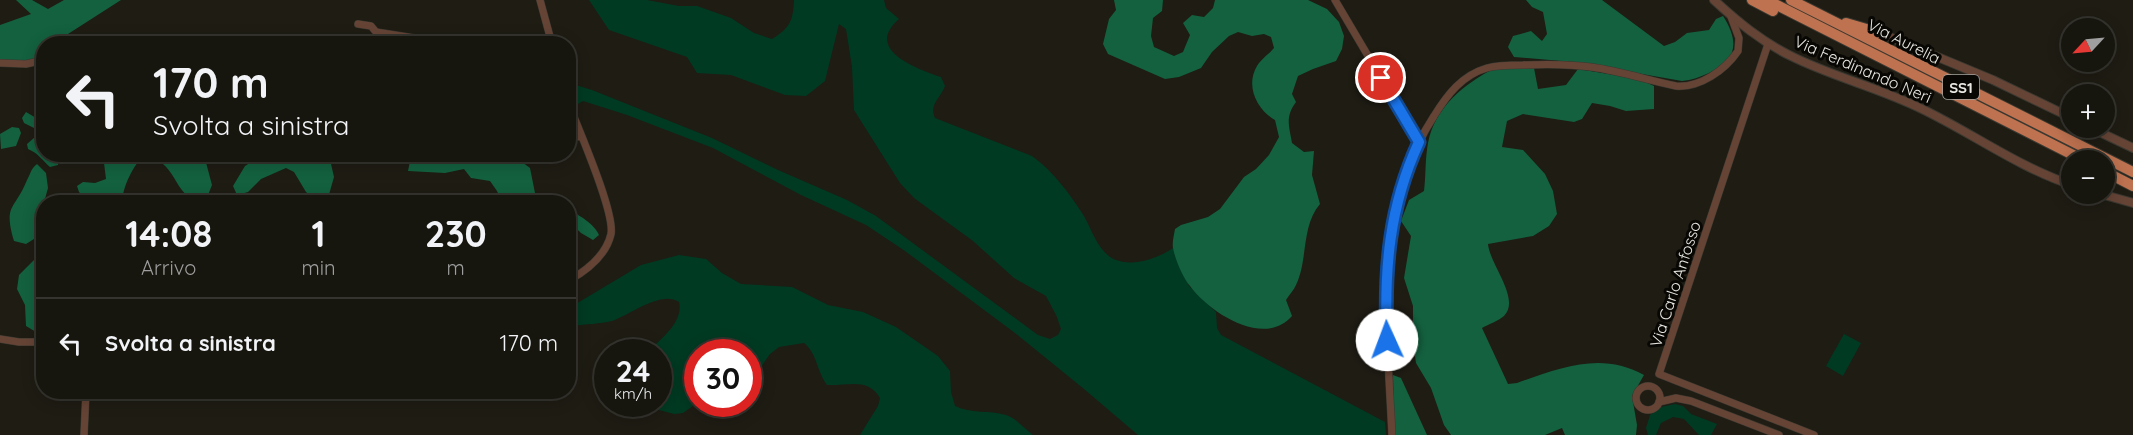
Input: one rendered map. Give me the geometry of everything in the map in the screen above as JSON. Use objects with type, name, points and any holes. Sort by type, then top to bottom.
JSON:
[{"type":"highway","points":[[1752,0],[1914,82],[1961,99]]},
{"type":"highway","name":"Via Aurelia","points":[[1767,0],[2063,150]]},
{"type":"highway","name":"Via Aurelia","points":[[1791,0],[2133,172]]},
{"type":"highway","points":[[1815,12],[1880,33]]},
{"type":"highway","points":[[2115,177],[2133,186]]},
{"type":"street","points":[[540,0],[550,36]]},
{"type":"street","points":[[1335,0],[1419,142]]},
{"type":"street","name":"Via Ferdinando Neri","points":[[1714,0],[1768,44],[1802,61],[1919,108],[2018,163],[2061,182]]},
{"type":"street","points":[[1392,435],[1386,316],[1390,239],[1394,213],[1419,142],[1439,108],[1459,83],[1487,68],[1570,65],[1614,71],[1681,86],[1706,78],[1726,65],[1739,49],[1739,38],[1730,14]]},
{"type":"street","points":[[358,24],[370,26],[376,32],[401,36]]},
{"type":"street","points":[[1880,33],[1993,80],[2061,113]]},
{"type":"street","name":"Via Carlo Anfosso","points":[[1652,387],[1659,374],[1768,44]]},
{"type":"street","points":[[0,63],[26,64],[36,62]]},
{"type":"street","points":[[576,124],[608,208],[611,228],[608,242],[600,255],[590,267],[576,276]]},
{"type":"street","points":[[576,136],[581,137]]},
{"type":"street","points":[[2112,138],[2133,148]]},
{"type":"street","points":[[2115,198],[2133,203]]},
{"type":"street","points":[[0,339],[36,342]]},
{"type":"street","points":[[1659,374],[1814,435]]},
{"type":"street","points":[[1659,402],[1658,393],[1652,387],[1646,386],[1636,395],[1636,402],[1648,410],[1654,408],[1659,402],[1676,398],[1691,401],[1779,435]]},
{"type":"street","points":[[84,435],[86,399]]},
{"type":"green space","points":[[16,0],[32,0],[48,9],[64,0],[121,0],[67,36],[36,36],[36,60],[0,60],[0,25],[31,14]]},
{"type":"green space","points":[[589,0],[647,0],[679,6],[697,6],[731,18],[754,33],[772,39],[789,23],[794,0],[884,0],[886,8],[899,19],[890,30],[887,40],[890,49],[908,63],[941,77],[945,86],[934,105],[935,118],[1032,156],[1040,162],[1067,191],[1101,247],[1110,257],[1123,262],[1138,262],[1153,258],[1173,248],[1189,286],[1216,312],[1217,328],[1221,335],[1385,422],[1386,435],[1138,435],[1015,333],[905,251],[866,225],[801,195],[713,148],[583,101],[576,105],[576,86],[592,90],[712,138],[847,200],[876,216],[1038,335],[1050,339],[1058,335],[1061,329],[1046,296],[1014,278],[973,241],[914,198],[900,183],[854,110],[852,67],[846,29],[839,24],[825,81],[806,96],[785,95],[731,75],[697,73],[687,57],[609,30]]},
{"type":"green space","points":[[1114,0],[1163,0],[1162,11],[1153,18],[1151,36],[1154,47],[1174,56],[1183,52],[1190,35],[1183,23],[1192,15],[1204,17],[1213,8],[1215,0],[1308,0],[1327,9],[1339,22],[1344,36],[1342,49],[1336,61],[1298,76],[1292,94],[1296,102],[1289,117],[1292,143],[1304,152],[1314,151],[1312,175],[1320,204],[1307,233],[1300,276],[1286,300],[1292,316],[1280,325],[1267,329],[1253,328],[1238,323],[1210,307],[1185,278],[1177,263],[1173,246],[1175,229],[1208,217],[1220,209],[1244,177],[1256,169],[1269,155],[1279,137],[1275,120],[1258,104],[1252,81],[1257,66],[1274,48],[1271,37],[1264,34],[1252,36],[1238,32],[1229,36],[1212,52],[1201,68],[1179,77],[1165,79],[1108,54],[1103,44],[1109,19],[1116,10]]},
{"type":"green space","points":[[1526,0],[1602,0],[1664,46],[1675,42],[1687,33],[1709,30],[1716,19],[1723,16],[1732,34],[1733,49],[1726,62],[1719,68],[1699,77],[1682,81],[1573,62],[1514,57],[1508,47],[1513,36],[1531,31],[1542,41],[1547,34],[1543,12],[1532,7]]},
{"type":"green space","points":[[1495,68],[1534,68],[1538,89],[1566,85],[1578,69],[1639,79],[1654,86],[1654,109],[1626,111],[1592,103],[1582,119],[1574,122],[1523,114],[1507,121],[1502,147],[1523,150],[1545,174],[1553,191],[1557,214],[1549,226],[1533,236],[1488,244],[1509,301],[1504,316],[1482,328],[1508,384],[1580,364],[1612,364],[1644,375],[1632,396],[1637,425],[1636,435],[1565,435],[1562,428],[1545,435],[1451,435],[1444,425],[1431,388],[1416,363],[1413,342],[1413,306],[1404,278],[1411,236],[1401,221],[1409,200],[1424,191],[1428,143],[1437,118],[1462,89]]},
{"type":"green space","points":[[26,112],[36,118],[36,154],[28,149],[27,144],[35,137],[34,128],[24,123],[22,118]]},
{"type":"green space","points":[[12,127],[19,128],[21,133],[16,146],[1,149],[0,134]]},
{"type":"green space","points":[[45,162],[59,162],[58,165],[50,167]]},
{"type":"green space","points":[[104,162],[138,162],[129,177],[123,195],[82,195],[79,192],[77,186],[83,182],[95,183],[106,179]]},
{"type":"green space","points":[[160,162],[206,162],[212,185],[208,195],[188,195]]},
{"type":"green space","points":[[251,162],[331,162],[334,177],[329,195],[310,195],[294,172],[286,168],[261,179],[248,192],[237,195],[233,186],[245,166]]},
{"type":"green space","points":[[410,162],[522,162],[530,168],[535,195],[499,195],[490,181],[471,178],[464,169],[445,173],[408,171]]},
{"type":"green space","points":[[37,164],[46,173],[48,188],[46,195],[36,195],[36,232],[34,239],[26,244],[14,241],[10,213]]},
{"type":"green space","points":[[576,214],[594,227],[599,235],[593,240],[576,228]]},
{"type":"green space","points":[[679,255],[706,259],[722,273],[741,284],[792,287],[828,305],[863,312],[896,327],[938,356],[950,371],[951,392],[955,406],[1010,416],[1033,435],[860,435],[878,406],[880,398],[875,391],[870,387],[857,384],[827,385],[812,352],[804,343],[779,347],[770,354],[762,366],[762,339],[684,339],[684,412],[672,413],[672,339],[661,339],[678,317],[679,302],[663,299],[612,321],[576,326],[576,304],[641,265]]},
{"type":"green space","points":[[36,257],[36,332],[26,326],[25,305],[17,289],[19,275]]},
{"type":"green space","points":[[1844,334],[1861,343],[1843,376],[1826,366]]},
{"type":"green space","points":[[1393,375],[1401,378],[1427,435],[1394,435]]},
{"type":"green space","points":[[1675,404],[1683,406],[1691,414],[1717,424],[1711,435],[1699,435],[1684,419],[1673,417],[1661,423],[1656,435],[1648,435],[1646,428],[1650,415],[1661,407]]},
{"type":"route","points":[[1381,78],[1419,142],[1391,228],[1386,287],[1387,340]]}]
